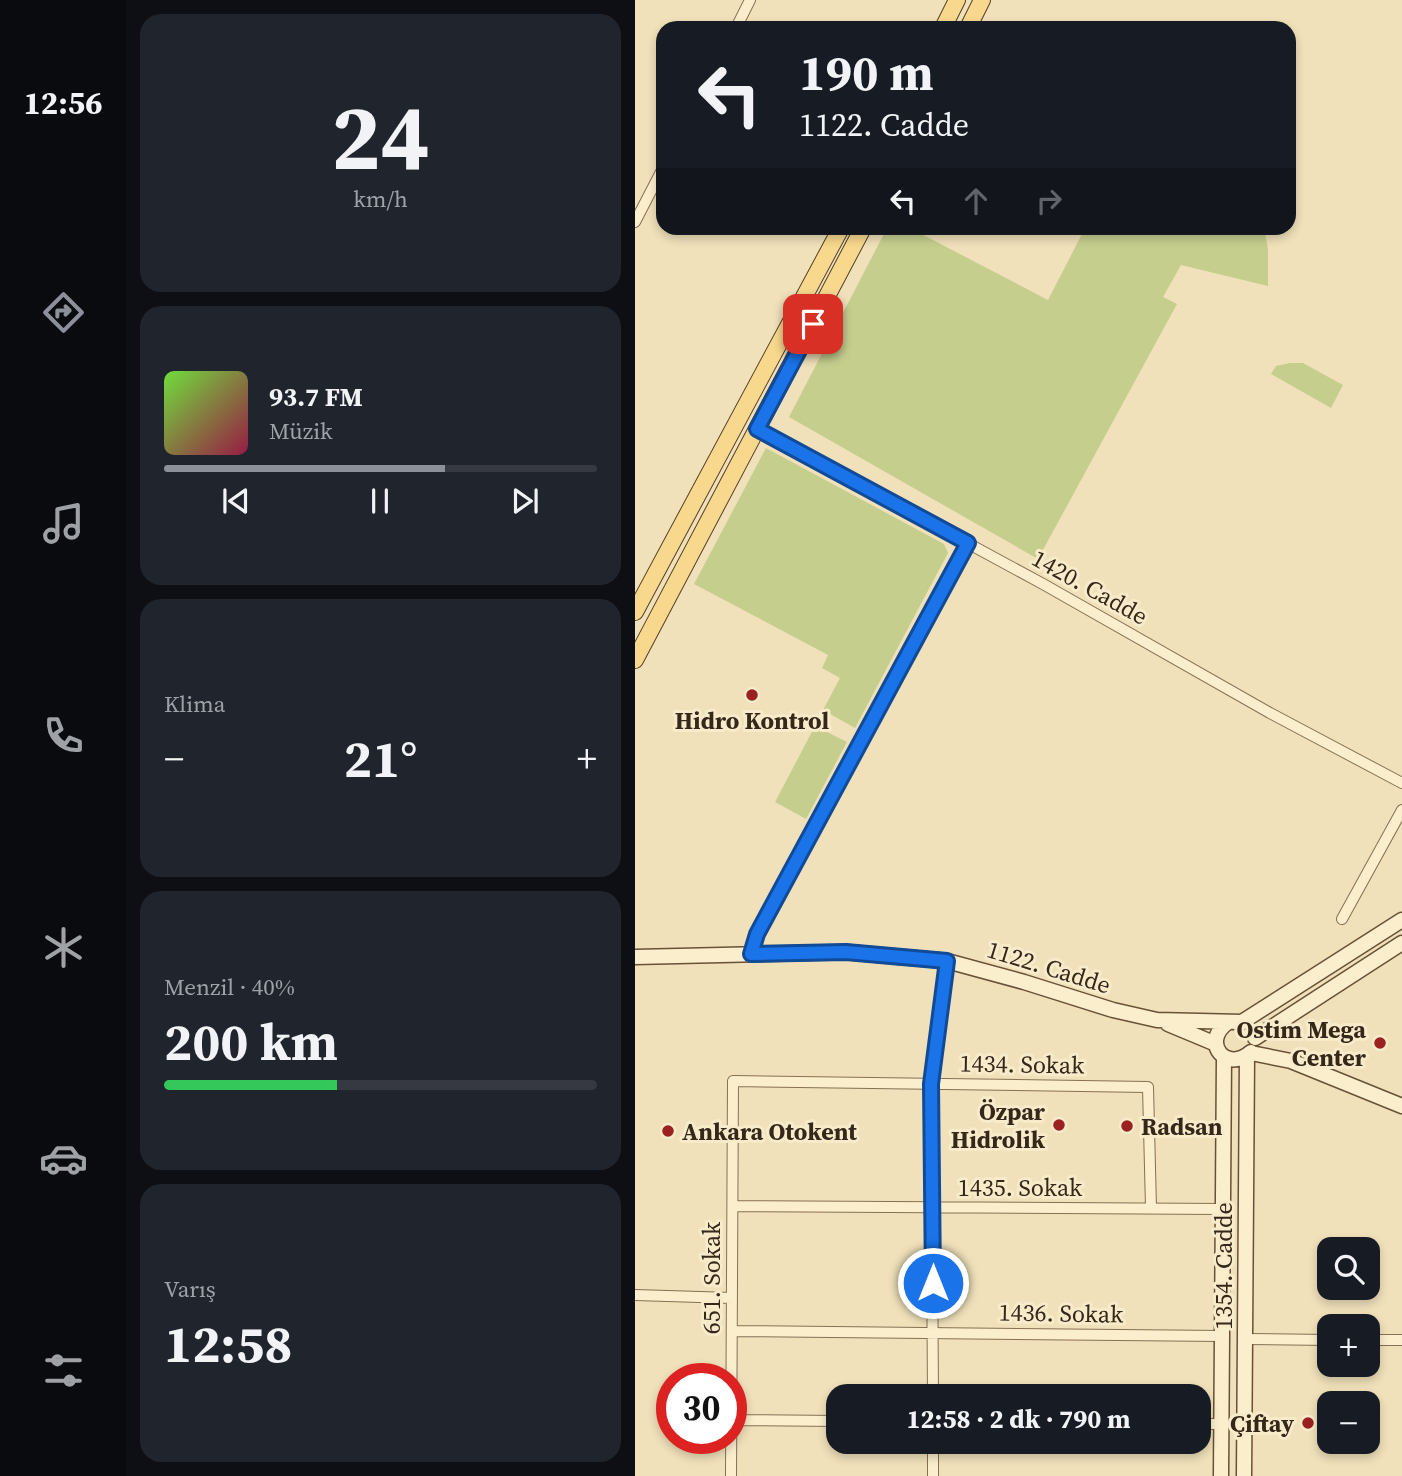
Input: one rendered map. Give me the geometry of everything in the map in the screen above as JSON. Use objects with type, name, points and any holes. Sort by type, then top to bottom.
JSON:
[{"type":"main road","points":[[946,21],[957,0]]},
{"type":"main road","points":[[972,21],[982,0]]},
{"type":"main road","points":[[635,612],[837,235]]},
{"type":"main road","points":[[635,660],[859,235]]},
{"type":"main road","name":"1354. Cadde","points":[[1221,1476],[1223,1209],[1220,1051],[1217,1035],[1402,920]]},
{"type":"main road","points":[[1157,1020],[1220,1051],[1231,1060],[1240,1060],[1252,1048],[1401,944]]},
{"type":"main road","name":"1122. Cadde","points":[[635,957],[846,952],[947,961],[1113,1010],[1157,1020]]},
{"type":"main road","points":[[1157,1020],[1234,1023],[1251,1029],[1252,1048]]},
{"type":"main road","points":[[1252,1048],[1402,1106]]},
{"type":"main road","name":"1354. Cadde","points":[[1244,1476],[1252,1048]]},
{"type":"street","points":[[740,21],[750,0]]},
{"type":"street","points":[[635,222],[656,182]]},
{"type":"street","name":"1420. Cadde","points":[[757,429],[968,543],[1270,713],[1402,783]]},
{"type":"street","points":[[751,954],[757,934],[968,543]]},
{"type":"street","points":[[1342,919],[1402,810]]},
{"type":"street","points":[[933,1384],[931,1084],[947,961]]},
{"type":"street","name":"1434. Sokak","points":[[733,1081],[1148,1087],[1151,1208]]},
{"type":"street","name":"651. Sokak","points":[[732,1363],[733,1081]]},
{"type":"street","name":"1435. Sokak","points":[[732,1206],[1223,1209]]},
{"type":"street","points":[[635,1295],[732,1298]]},
{"type":"street","name":"1436. Sokak","points":[[732,1331],[1222,1336]]},
{"type":"street","points":[[1245,1339],[1317,1340]]},
{"type":"street","points":[[1380,1340],[1402,1340]]},
{"type":"street","points":[[747,1420],[826,1421]]},
{"type":"street","points":[[1211,1424],[1222,1424]]},
{"type":"street","name":"651. Sokak","points":[[731,1454],[731,1476]]},
{"type":"street","points":[[933,1454],[934,1476]]},
{"type":"green space","points":[[883,235],[923,235],[1048,300],[1081,235],[1265,235],[1268,286],[1181,265],[1163,297],[1177,304],[1038,559],[789,417]]},
{"type":"green space","points":[[1303,363],[1343,385],[1331,408],[1271,374],[1276,366]]},
{"type":"green space","points":[[766,448],[944,544],[948,553],[855,728],[823,710],[840,678],[822,668],[828,655],[694,584]]},
{"type":"green space","points":[[815,726],[847,742],[806,819],[775,802]]},
{"type":"place","name":"Hidro Kontrol","points":[[752,695]]},
{"type":"place","name":"Ostim Mega Center","points":[[1380,1043]]},
{"type":"place","name":"Özpar Hidrolik","points":[[1059,1125]]},
{"type":"place","name":"Radsan","points":[[1127,1126]]},
{"type":"place","name":"Ankara Otokent","points":[[668,1131]]},
{"type":"place","name":"Çiftay","points":[[1308,1423]]},
{"type":"route","points":[[813,324],[757,429],[968,543],[757,934],[751,954],[846,952],[947,961],[931,1084],[933,1283]]}]
